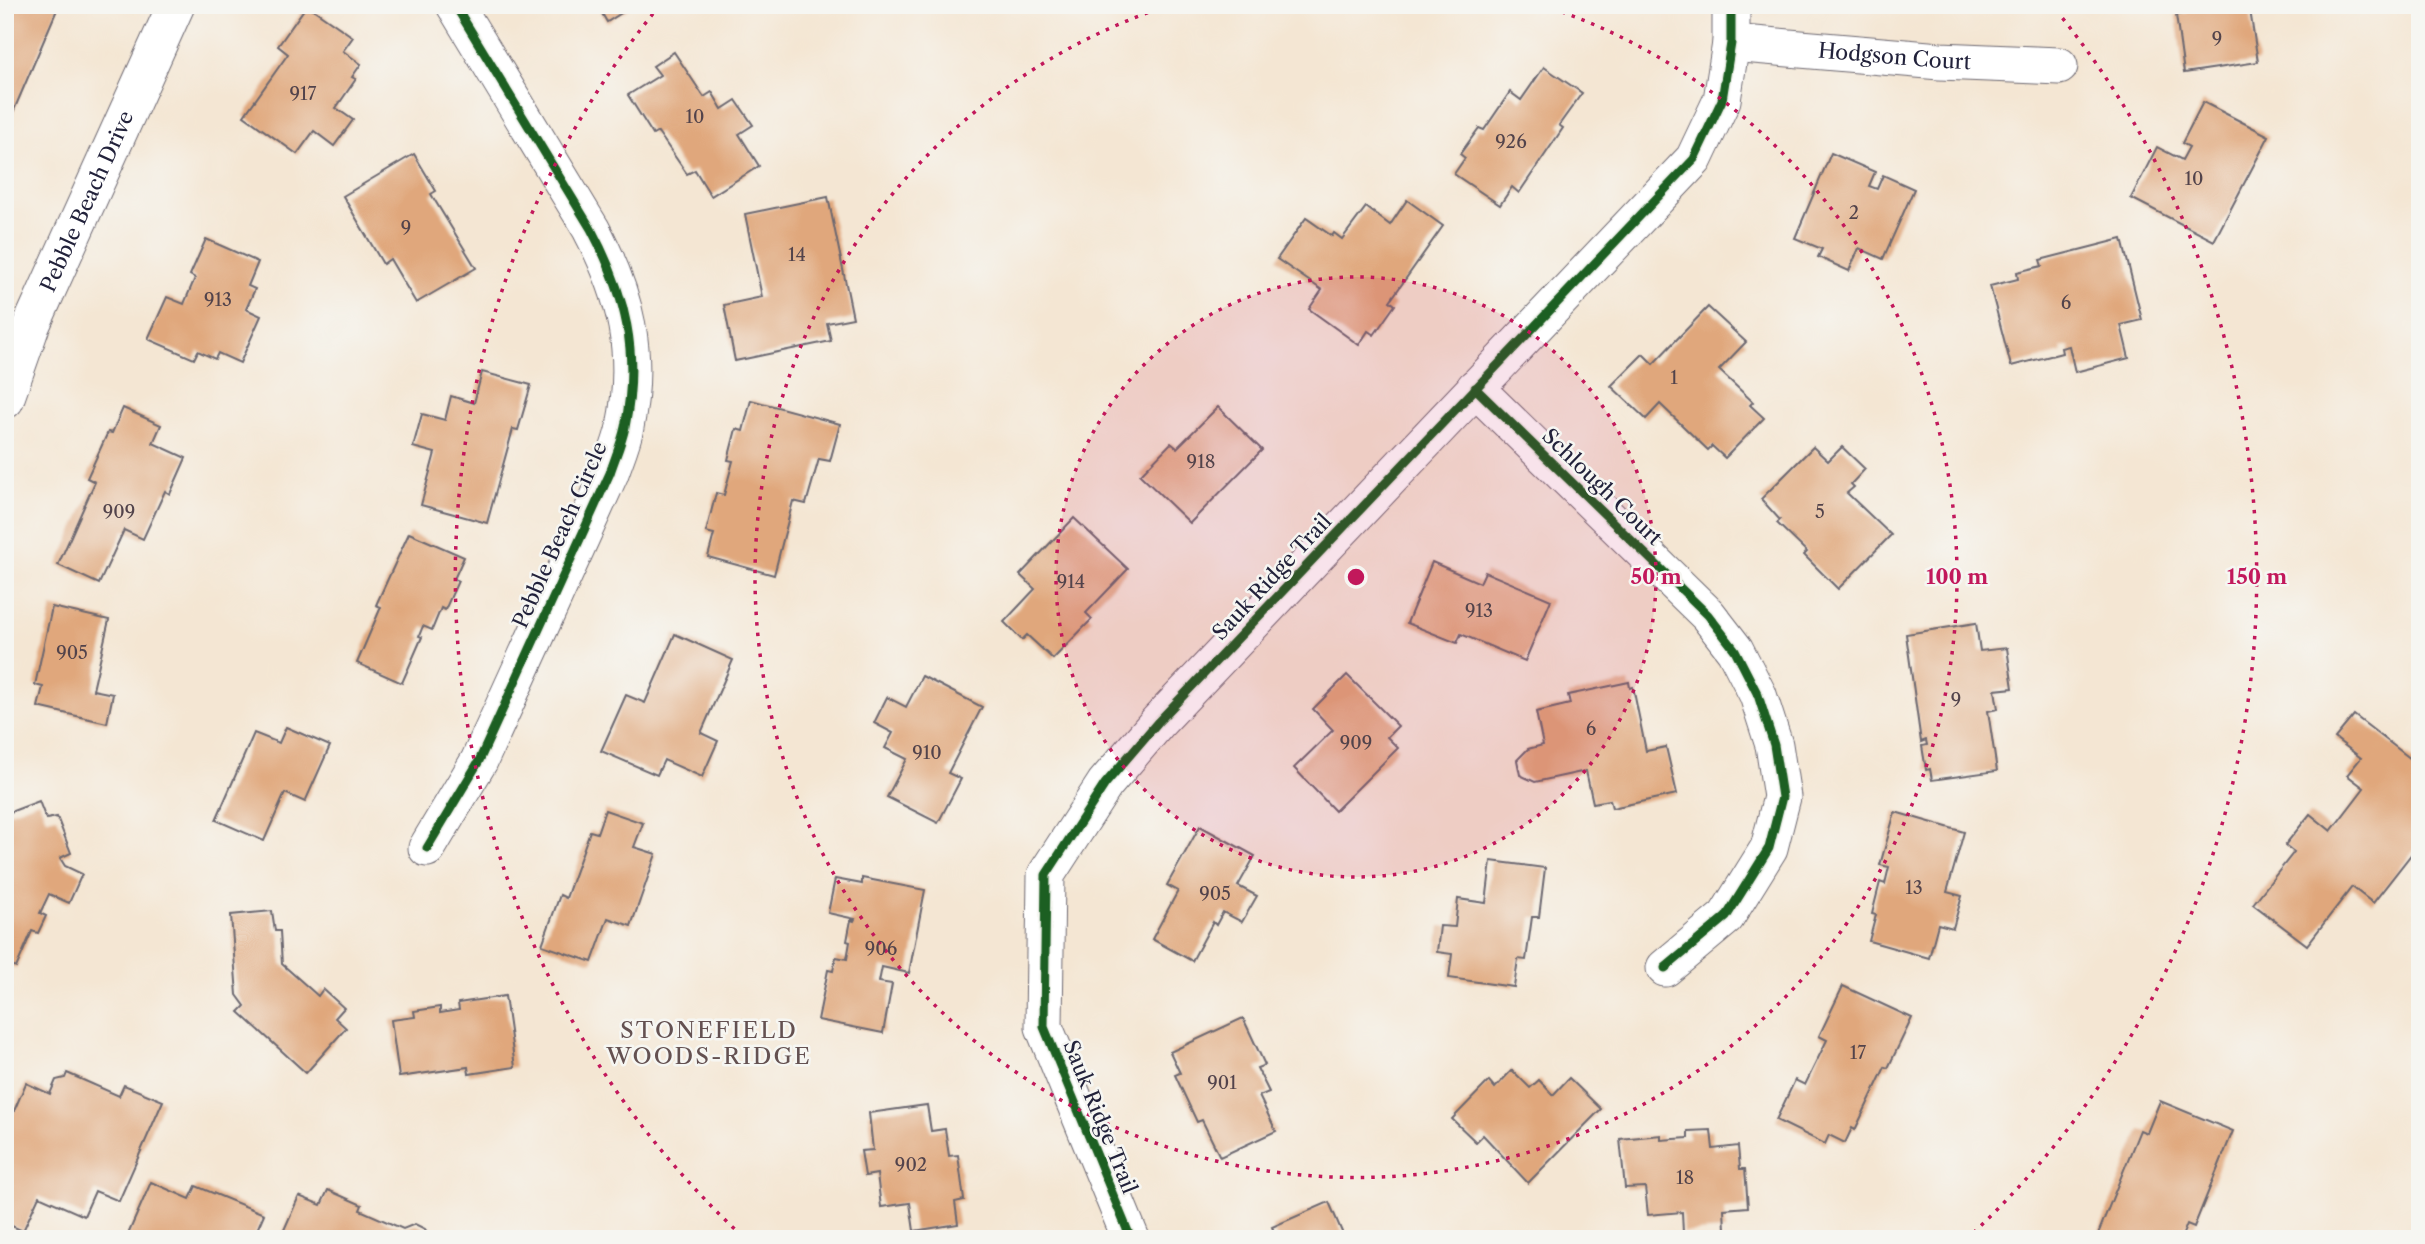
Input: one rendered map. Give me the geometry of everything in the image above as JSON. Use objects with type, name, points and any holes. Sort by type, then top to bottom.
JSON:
[{"type":"street","name":"Pebble Beach Drive","points":[[5,400],[32,326],[176,5]]},
{"type":"street","name":"Pebble Beach Circle","points":[[427,848],[479,761],[610,473],[625,429],[631,384],[631,349],[623,306],[610,266],[591,229],[454,5]]},
{"type":"street","name":"Sauk Ridge Trail","points":[[1132,1239],[1044,1027],[1046,875],[1105,784],[1158,722],[1694,159],[1722,100],[1731,43],[1731,5]]},
{"type":"street","name":"Hodgson Court","points":[[1731,43],[1940,61],[2059,66]]},
{"type":"street","name":"Schlough Court","points":[[1475,388],[1708,615],[1735,650],[1758,695],[1774,745],[1782,797],[1769,848],[1727,916],[1665,968]]},
{"type":"building","points":[[5,5],[59,5],[5,131]]},
{"type":"building","points":[[307,5],[353,37],[343,51],[361,64],[352,77],[356,79],[336,108],[353,120],[334,146],[314,131],[297,154],[244,116],[288,54],[278,46]]},
{"type":"building","points":[[597,5],[634,5],[607,22]]},
{"type":"building","points":[[2186,5],[2253,5],[2254,9],[2250,10],[2258,62],[2184,73],[2176,15],[2187,13]]},
{"type":"building","points":[[674,52],[704,97],[712,92],[722,109],[736,100],[753,125],[739,134],[759,166],[711,196],[695,170],[687,174],[658,132],[653,135],[628,95],[660,75],[653,66]]},
{"type":"building","points":[[1544,67],[1582,93],[1559,125],[1563,128],[1519,193],[1512,187],[1500,205],[1454,174],[1465,158],[1460,154],[1479,128],[1484,130],[1510,92],[1521,100]]},
{"type":"building","points":[[2203,102],[2269,136],[2214,241],[2131,198],[2157,147],[2182,160],[2189,147],[2182,143]]},
{"type":"building","points":[[1831,153],[1875,172],[1869,186],[1877,189],[1883,175],[1914,189],[1883,259],[1859,248],[1849,271],[1818,257],[1822,249],[1795,238]]},
{"type":"building","points":[[414,154],[436,191],[431,194],[476,268],[416,303],[390,259],[383,264],[343,196]]},
{"type":"building","points":[[828,197],[853,318],[827,323],[831,341],[735,361],[724,305],[762,297],[745,214]]},
{"type":"building","points":[[1407,200],[1443,226],[1390,301],[1395,305],[1374,335],[1368,331],[1359,345],[1309,309],[1322,290],[1277,259],[1306,218],[1332,236],[1334,233],[1342,239],[1366,207],[1390,225]]},
{"type":"building","points":[[206,239],[258,262],[248,286],[255,289],[246,309],[261,316],[240,363],[218,353],[215,359],[198,351],[194,359],[148,339],[167,297],[184,304],[195,278],[190,275]]},
{"type":"building","points":[[2122,239],[2142,320],[2121,325],[2129,358],[2075,372],[2069,346],[2061,348],[2062,353],[2011,366],[1990,286],[2018,279],[2017,272],[2042,266],[2040,260]]},
{"type":"building","points":[[1708,307],[1746,342],[1719,370],[1753,402],[1750,405],[1764,418],[1725,458],[1712,446],[1708,450],[1660,404],[1646,419],[1611,386],[1643,354],[1653,364]]},
{"type":"building","points":[[482,372],[531,385],[518,430],[513,429],[487,523],[421,505],[435,453],[413,447],[422,414],[445,420],[451,396],[474,403]]},
{"type":"building","points":[[751,400],[840,424],[830,461],[819,459],[806,504],[793,501],[774,575],[708,557],[714,534],[706,532],[716,493],[724,495],[733,461],[728,460],[736,429],[743,431]]},
{"type":"building","points":[[1218,407],[1262,450],[1190,523],[1140,475],[1171,443],[1177,448]]},
{"type":"building","points":[[123,408],[161,425],[153,443],[186,458],[170,494],[165,491],[143,539],[124,530],[99,584],[58,565],[95,482],[87,478],[108,432],[112,433]]},
{"type":"building","points":[[1813,447],[1828,461],[1842,447],[1865,469],[1851,484],[1854,487],[1847,493],[1891,535],[1838,589],[1804,555],[1807,552],[1777,523],[1780,520],[1761,499]]},
{"type":"building","points":[[1074,518],[1128,569],[1086,613],[1092,619],[1053,659],[1027,635],[1022,640],[1004,622],[1035,589],[1020,575]]},
{"type":"building","points":[[409,533],[464,557],[454,579],[458,581],[445,610],[441,608],[432,630],[423,626],[419,636],[422,637],[402,683],[357,663],[381,607],[376,605]]},
{"type":"building","points":[[1432,562],[1480,583],[1485,572],[1551,600],[1525,661],[1461,634],[1457,643],[1407,623]]},
{"type":"building","points":[[52,607],[109,620],[93,690],[113,694],[107,723],[38,707],[43,687],[35,685]]},
{"type":"building","points":[[1976,623],[1980,651],[2007,648],[2013,688],[1995,690],[1998,709],[1988,711],[1997,771],[1932,780],[1930,769],[1926,770],[1922,746],[1927,745],[1926,740],[1921,742],[1906,634]]},
{"type":"building","points":[[675,634],[733,660],[701,733],[718,741],[702,777],[664,760],[657,775],[601,751],[626,695],[645,703]]},
{"type":"building","points":[[1347,675],[1398,726],[1387,737],[1398,748],[1335,811],[1294,768],[1333,730],[1313,709]]},
{"type":"building","points":[[922,676],[982,707],[948,773],[961,779],[938,823],[887,797],[907,759],[885,748],[893,733],[874,723],[887,697],[906,707]]},
{"type":"building","points":[[1629,682],[1630,688],[1633,687],[1646,751],[1666,747],[1677,794],[1612,808],[1610,800],[1593,803],[1586,771],[1535,782],[1520,775],[1517,760],[1528,749],[1543,745],[1536,712],[1570,704],[1568,695]]},
{"type":"building","points":[[2354,715],[2420,766],[2420,833],[2416,838],[2420,843],[2373,903],[2352,887],[2307,945],[2253,904],[2294,852],[2285,845],[2310,814],[2331,831],[2364,788],[2347,775],[2361,758],[2335,738]]},
{"type":"building","points":[[286,727],[330,746],[305,802],[285,793],[264,841],[216,820],[254,733],[279,743]]},
{"type":"building","points":[[39,801],[46,819],[57,817],[71,853],[60,858],[65,866],[82,874],[69,903],[49,894],[40,913],[46,916],[38,933],[32,931],[16,968],[5,963],[5,866],[12,869],[5,854],[5,814]]},
{"type":"building","points":[[605,810],[643,823],[634,847],[656,854],[631,926],[608,918],[592,962],[542,945],[560,895],[566,898],[590,831],[597,833]]},
{"type":"building","points":[[1895,812],[1964,832],[1947,892],[1962,896],[1953,928],[1938,924],[1929,958],[1869,941],[1876,915],[1872,914],[1880,882],[1885,884],[1889,867],[1880,865]]},
{"type":"building","points":[[1200,826],[1255,856],[1238,886],[1257,896],[1242,922],[1223,912],[1216,925],[1213,922],[1192,961],[1152,939],[1178,891],[1167,885]]},
{"type":"building","points":[[1491,861],[1545,868],[1539,917],[1532,917],[1526,960],[1518,959],[1514,987],[1449,978],[1452,954],[1437,952],[1440,926],[1455,927],[1458,899],[1486,903]]},
{"type":"building","points":[[862,878],[925,890],[909,973],[882,967],[879,982],[892,984],[883,1033],[818,1020],[828,970],[833,971],[836,957],[847,959],[851,920],[855,919],[828,913],[835,879],[862,884]]},
{"type":"building","points":[[272,911],[275,931],[280,931],[282,964],[318,996],[323,989],[344,1008],[335,1018],[346,1028],[306,1073],[239,1012],[245,1006],[237,995],[231,915]]},
{"type":"building","points":[[1843,986],[1912,1018],[1855,1130],[1852,1128],[1845,1143],[1829,1135],[1825,1144],[1776,1120],[1795,1080],[1805,1085],[1827,1040],[1819,1036]]},
{"type":"building","points":[[505,996],[515,1067],[469,1074],[468,1067],[399,1077],[391,1020],[415,1017],[414,1011],[440,1007],[440,1013],[459,1010],[458,1003]]},
{"type":"building","points":[[1243,1018],[1265,1065],[1257,1068],[1269,1092],[1259,1096],[1276,1131],[1220,1157],[1202,1120],[1197,1122],[1175,1075],[1180,1073],[1170,1052]]},
{"type":"building","points":[[1512,1070],[1530,1088],[1539,1080],[1553,1095],[1569,1078],[1601,1109],[1528,1183],[1483,1135],[1476,1142],[1452,1119],[1489,1081],[1495,1088]]},
{"type":"building","points":[[67,1073],[119,1096],[124,1085],[163,1101],[119,1201],[95,1191],[84,1216],[39,1196],[23,1231],[5,1223],[5,1132],[26,1083],[50,1094],[56,1080],[65,1078]]},
{"type":"building","points":[[2160,1101],[2233,1131],[2194,1227],[2187,1224],[2181,1239],[2096,1239],[2140,1130],[2147,1133]]},
{"type":"building","points":[[927,1105],[931,1131],[945,1129],[949,1156],[958,1155],[964,1200],[955,1202],[958,1224],[914,1231],[910,1203],[881,1207],[877,1174],[865,1176],[861,1151],[873,1150],[869,1113]]},
{"type":"building","points":[[1711,1130],[1713,1149],[1738,1146],[1740,1169],[1745,1169],[1748,1207],[1724,1209],[1725,1230],[1683,1233],[1682,1212],[1648,1215],[1645,1187],[1625,1188],[1620,1139],[1661,1135],[1661,1140],[1688,1138],[1688,1131]]},
{"type":"building","points":[[151,1182],[190,1199],[196,1186],[264,1214],[253,1239],[126,1239]]},
{"type":"building","points":[[328,1190],[362,1205],[360,1210],[403,1229],[415,1224],[425,1229],[431,1239],[280,1239],[299,1196],[321,1205]]},
{"type":"building","points":[[1329,1202],[1345,1239],[1277,1239],[1272,1227]]},
{"type":"cycle path","points":[[427,848],[479,761],[610,473],[625,427],[631,374],[627,325],[603,253],[455,5]]},
{"type":"cycle path","points":[[1131,1239],[1044,1027],[1046,875],[1105,784],[1158,722],[1694,159],[1722,100],[1731,43],[1731,5]]},
{"type":"cycle path","points":[[1475,388],[1708,615],[1735,650],[1758,695],[1774,745],[1782,797],[1769,848],[1726,917],[1665,968]]},
{"type":"district","name":"STONEFIELD WOODS-RIDGE","points":[[709,1043]]}]
